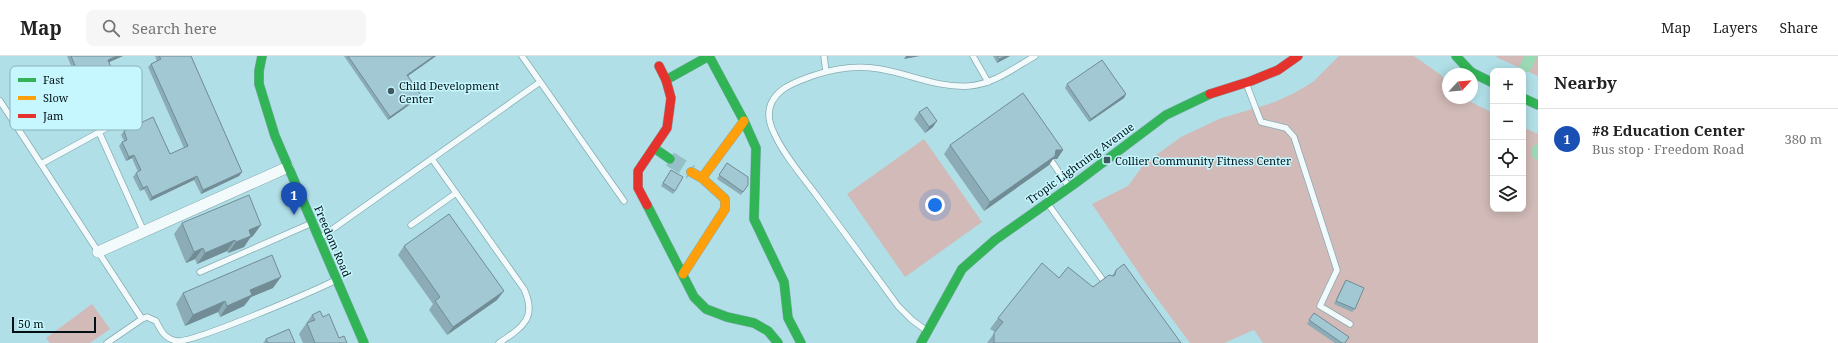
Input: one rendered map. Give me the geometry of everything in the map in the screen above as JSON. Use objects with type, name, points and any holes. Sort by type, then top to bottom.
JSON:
[{"type":"street","points":[[666,80],[709,56],[744,121],[756,148],[754,219],[784,282],[788,318],[801,343]]},
{"type":"street","name":"Tropic Lightning Avenue","points":[[921,343],[962,269],[995,240],[1166,116],[1207,94],[1246,83],[1278,70],[1298,56]]},
{"type":"street","points":[[1456,56],[1471,72],[1490,82]]},
{"type":"street","name":"Freedom Road","points":[[261,57],[259,84],[275,136],[364,343]]},
{"type":"street","points":[[659,66],[666,80],[671,98],[667,128],[638,171],[638,188],[694,297],[706,309],[726,317],[754,323],[768,330],[778,343]]},
{"type":"street","points":[[1526,99],[1538,105]]},
{"type":"street","points":[[702,178],[744,121]]},
{"type":"street","points":[[654,148],[670,159]]},
{"type":"street","points":[[98,252],[288,167]]},
{"type":"street","points":[[683,274],[725,209],[725,199],[702,178],[691,172]]},
{"type":"lane","points":[[522,56],[624,201]]},
{"type":"lane","points":[[824,56],[826,72]]},
{"type":"lane","points":[[973,56],[988,82]]},
{"type":"lane","points":[[927,331],[912,320],[898,306],[795,166],[774,134],[768,115],[770,105],[778,94],[786,87],[826,72],[855,67],[865,67],[880,69],[944,85],[970,86],[988,82],[997,78],[1035,56]]},
{"type":"lane","points":[[319,238],[540,82]]},
{"type":"lane","points":[[1246,83],[1261,122],[1286,128],[1294,137],[1338,270],[1320,306],[1350,324]]},
{"type":"lane","points":[[0,101],[10,116]]},
{"type":"lane","points":[[19,130],[142,319]]},
{"type":"lane","points":[[41,164],[104,130]]},
{"type":"lane","points":[[100,132],[144,232]]},
{"type":"lane","points":[[432,159],[524,289],[530,301],[530,311],[525,322],[519,329],[498,343]]},
{"type":"lane","points":[[1052,162],[1070,187]]},
{"type":"lane","points":[[411,225],[456,193]]},
{"type":"lane","points":[[1047,202],[1105,283]]},
{"type":"lane","points":[[200,272],[312,222]]},
{"type":"lane","points":[[107,343],[147,317],[156,321],[162,332],[168,338],[178,342],[205,335],[337,280]]},
{"type":"shaded area","points":[[1339,56],[1414,56],[1441,75],[1442,104],[1475,104],[1490,112],[1490,212],[1526,212],[1526,128],[1538,134],[1538,343],[1263,343],[1254,330],[1224,343],[1190,343],[1147,285],[1092,204],[1128,186],[1144,164],[1181,137],[1219,119],[1275,102],[1313,82]]},
{"type":"shaded area","points":[[1496,56],[1538,56],[1538,76],[1526,71],[1526,68],[1520,68]]},
{"type":"shaded area","points":[[924,139],[982,222],[905,277],[847,194]]},
{"type":"shaded area","points":[[92,304],[110,329],[90,343],[50,343],[46,338]]},
{"type":"building","points":[[71,56],[117,56],[108,60],[110,66],[75,66]]},
{"type":"building","points":[[159,56],[191,56],[242,172],[203,190],[197,176],[152,197],[147,186],[143,188],[136,173],[141,170],[134,155],[129,157],[122,142],[127,140],[124,131],[142,130],[142,122],[153,117],[170,154],[188,146],[151,64],[161,59]]},
{"type":"building","name":"Child Development Center","points":[[348,56],[434,56],[407,75],[421,95],[390,117]]},
{"type":"building","points":[[997,56],[1006,56],[999,59]]},
{"type":"building","points":[[1102,60],[1126,94],[1091,119],[1067,84]]},
{"type":"building","points":[[1023,93],[1063,150],[1056,150],[1055,156],[990,202],[950,145]]},
{"type":"building","points":[[927,107],[937,121],[929,127],[919,112]]},
{"type":"building","points":[[727,163],[748,177],[748,185],[743,192],[719,175]]},
{"type":"building","points":[[671,170],[683,177],[675,191],[663,183]]},
{"type":"building","points":[[249,195],[261,225],[249,230],[251,236],[236,242],[235,240],[205,253],[203,248],[194,252],[182,223]]},
{"type":"building","points":[[449,214],[504,291],[453,327],[435,301],[440,297],[404,246]]},
{"type":"building","points":[[272,255],[281,277],[250,290],[252,295],[227,306],[225,301],[193,315],[183,293]]},
{"type":"building","points":[[1042,263],[1059,278],[1068,267],[1093,287],[1109,275],[1115,275],[1116,270],[1124,264],[1181,343],[994,343],[994,333],[1003,322],[998,318]]},
{"type":"building","points":[[1346,280],[1364,288],[1355,309],[1336,301]]},
{"type":"building","points":[[320,311],[323,317],[329,314],[339,338],[344,336],[347,343],[315,343],[307,323],[315,320],[312,315]]},
{"type":"building","points":[[1314,313],[1349,337],[1345,343],[1342,343],[1309,320]]},
{"type":"building","points":[[289,329],[295,343],[268,343],[266,339]]},
{"type":"waterway","points":[[1526,66],[1531,56]]},
{"type":"tunnel","points":[[670,159],[691,172]]},
{"type":"traffic: fast","points":[[262,56],[259,71],[259,84],[275,136],[364,343]]},
{"type":"traffic: fast","points":[[709,56],[744,121],[756,148],[754,219],[784,282],[788,318],[801,343]]},
{"type":"traffic: fast","points":[[666,80],[709,56]]},
{"type":"traffic: fast","points":[[1456,56],[1471,72],[1490,82]]},
{"type":"traffic: fast","points":[[921,343],[962,269],[995,240],[1077,182],[1166,115],[1210,94]]},
{"type":"traffic: fast","points":[[1526,99],[1538,105]]},
{"type":"traffic: fast","points":[[654,148],[670,159]]},
{"type":"traffic: fast","points":[[647,205],[694,297],[706,309],[727,317],[754,323],[768,331],[778,343]]},
{"type":"traffic: slow","points":[[702,178],[744,121]]},
{"type":"traffic: slow","points":[[683,274],[725,209],[725,199],[702,178],[691,172]]},
{"type":"traffic: jam","points":[[1210,94],[1251,81],[1278,70],[1298,56]]},
{"type":"traffic: jam","points":[[647,205],[638,188],[638,171],[667,128],[671,98],[666,80],[659,66]]},
{"type":"place","name":"Child Development Center","points":[[391,91]]},
{"type":"place","name":"Collier Community Fitness Center","points":[[1107,160]]},
{"type":"place","name":"#8 Education Center","points":[[294,215]]}]
